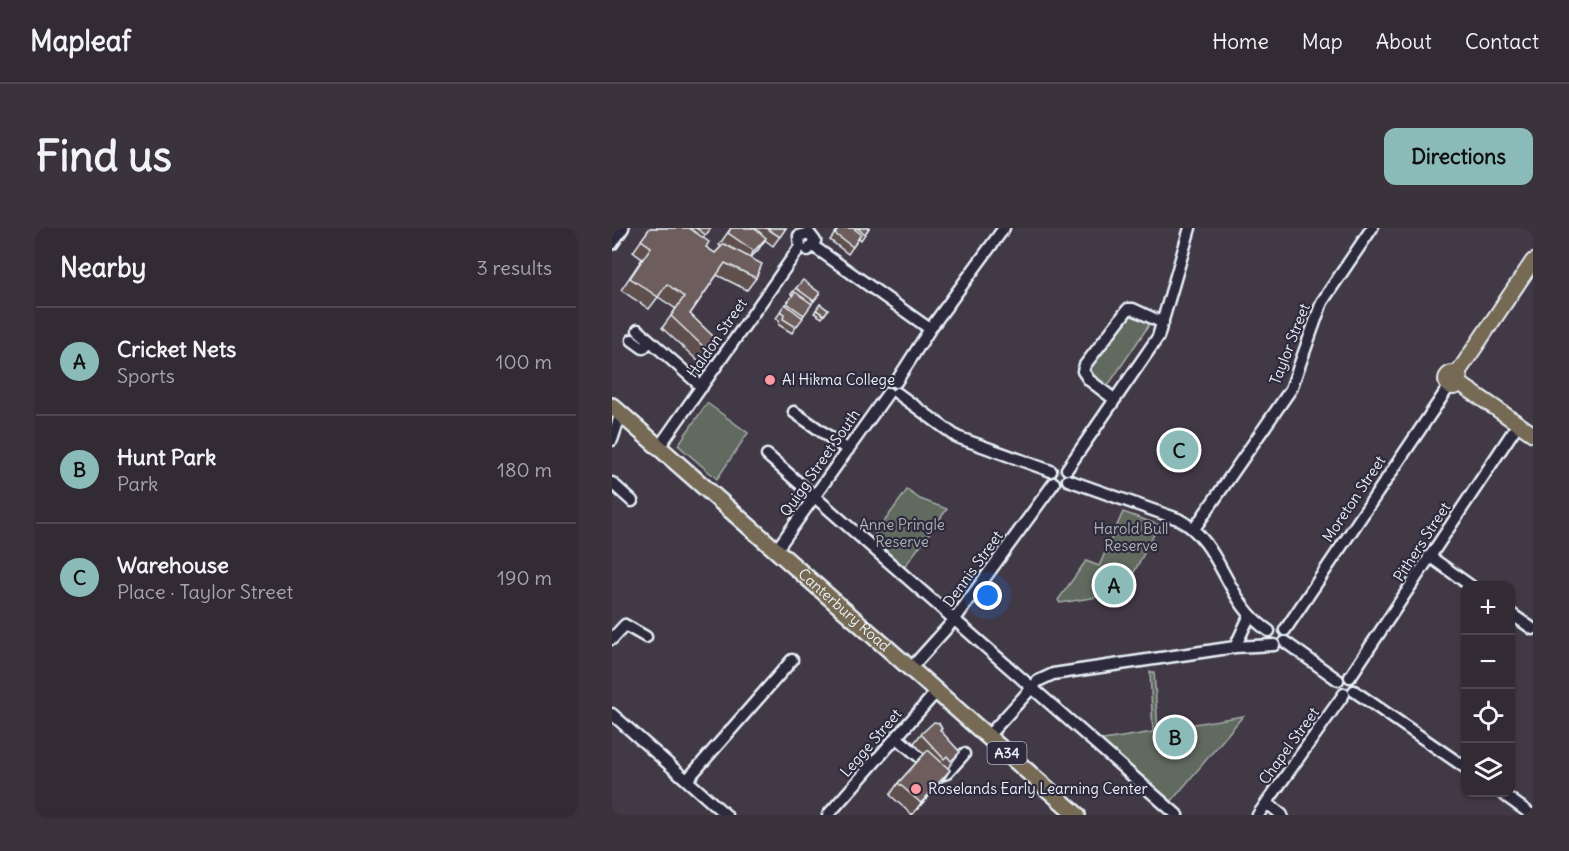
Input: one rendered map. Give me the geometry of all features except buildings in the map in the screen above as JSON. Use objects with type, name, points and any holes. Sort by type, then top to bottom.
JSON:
[{"type":"highway","name":"Canterbury Road","points":[[616,410],[777,549],[1077,815]]},
{"type":"main road","name":"Moreton Street","points":[[1455,381],[1533,261]]},
{"type":"main road","points":[[1455,381],[1533,434]]},
{"type":"street","points":[[612,244],[623,228]]},
{"type":"street","name":"Quigg Street South","points":[[777,549],[894,389],[930,329],[1004,228]]},
{"type":"street","points":[[1190,228],[1158,337],[1114,399],[1067,474],[1060,485],[1054,483],[1050,476],[1051,471],[1058,466],[1067,474],[1178,519],[1194,529],[1206,542],[1249,617],[1268,632],[1269,641],[1281,639]]},
{"type":"street","name":"Taylor Street","points":[[1194,529],[1291,388],[1322,302],[1372,228]]},
{"type":"street","points":[[811,230],[815,238],[813,246],[808,250],[800,247],[799,236],[811,230]]},
{"type":"street","points":[[813,246],[930,329]]},
{"type":"street","name":"Haldon Street","points":[[659,447],[800,247]]},
{"type":"street","points":[[1114,399],[1086,378],[1083,372],[1085,365],[1128,309],[1133,309],[1163,323]]},
{"type":"street","points":[[635,335],[642,348],[650,341],[702,387]]},
{"type":"street","name":"Moreton Street","points":[[1281,639],[1455,381]]},
{"type":"street","points":[[894,389],[957,436],[1051,471]]},
{"type":"street","points":[[613,440],[616,410]]},
{"type":"street","points":[[794,412],[848,450]]},
{"type":"street","name":"Pithers Street","points":[[1350,676],[1518,424]]},
{"type":"street","points":[[613,440],[635,426]]},
{"type":"street","points":[[767,455],[1178,815]]},
{"type":"street","points":[[612,483],[632,501]]},
{"type":"street","name":"Dennis Street","points":[[911,668],[955,619],[1054,483]]},
{"type":"street","points":[[1429,556],[1465,581]]},
{"type":"street","points":[[1515,616],[1533,629]]},
{"type":"street","points":[[1235,647],[1249,617]]},
{"type":"street","points":[[612,639],[625,625],[646,637]]},
{"type":"street","points":[[1235,647],[1276,626],[1281,639],[1338,680]]},
{"type":"street","points":[[988,736],[1038,681],[1053,674],[1281,639]]},
{"type":"street","points":[[687,780],[792,660]]},
{"type":"street","points":[[1348,693],[1355,683],[1350,676],[1344,676],[1338,680],[1337,689],[1348,693],[1461,765]]},
{"type":"street","name":"Legge Street","points":[[828,815],[937,691]]},
{"type":"street","name":"Chapel Street","points":[[1258,815],[1348,693]]},
{"type":"street","points":[[612,714],[726,815]]},
{"type":"street","points":[[896,737],[941,775],[947,773],[964,754]]},
{"type":"street","points":[[1507,797],[1532,815]]},
{"type":"street","points":[[1267,803],[1282,815]]},
{"type":"green space","points":[[1133,313],[1149,324],[1107,387],[1090,375],[1090,368],[1128,314]]},
{"type":"green space","points":[[707,403],[748,433],[717,479],[678,445]]},
{"type":"green space","name":"Anne Pringle Reserve","points":[[907,490],[920,499],[947,509],[903,569],[871,540]]},
{"type":"green space","name":"Harold Bull Reserve","points":[[1123,512],[1159,525],[1123,593],[1060,603],[1058,600],[1086,561],[1099,566]]},
{"type":"green space","points":[[1150,672],[1154,672],[1158,730],[1243,716],[1170,803],[1097,741],[1153,732]]},
{"type":"place","name":"Al Hikma College","points":[[770,380]]},
{"type":"place","name":"Warehouse","points":[[1179,450]]},
{"type":"place","name":"Cricket Nets","points":[[1114,585]]},
{"type":"place","name":"Hunt Park","points":[[1175,737]]},
{"type":"place","name":"Roselands Early Learning Center","points":[[916,789]]}]
